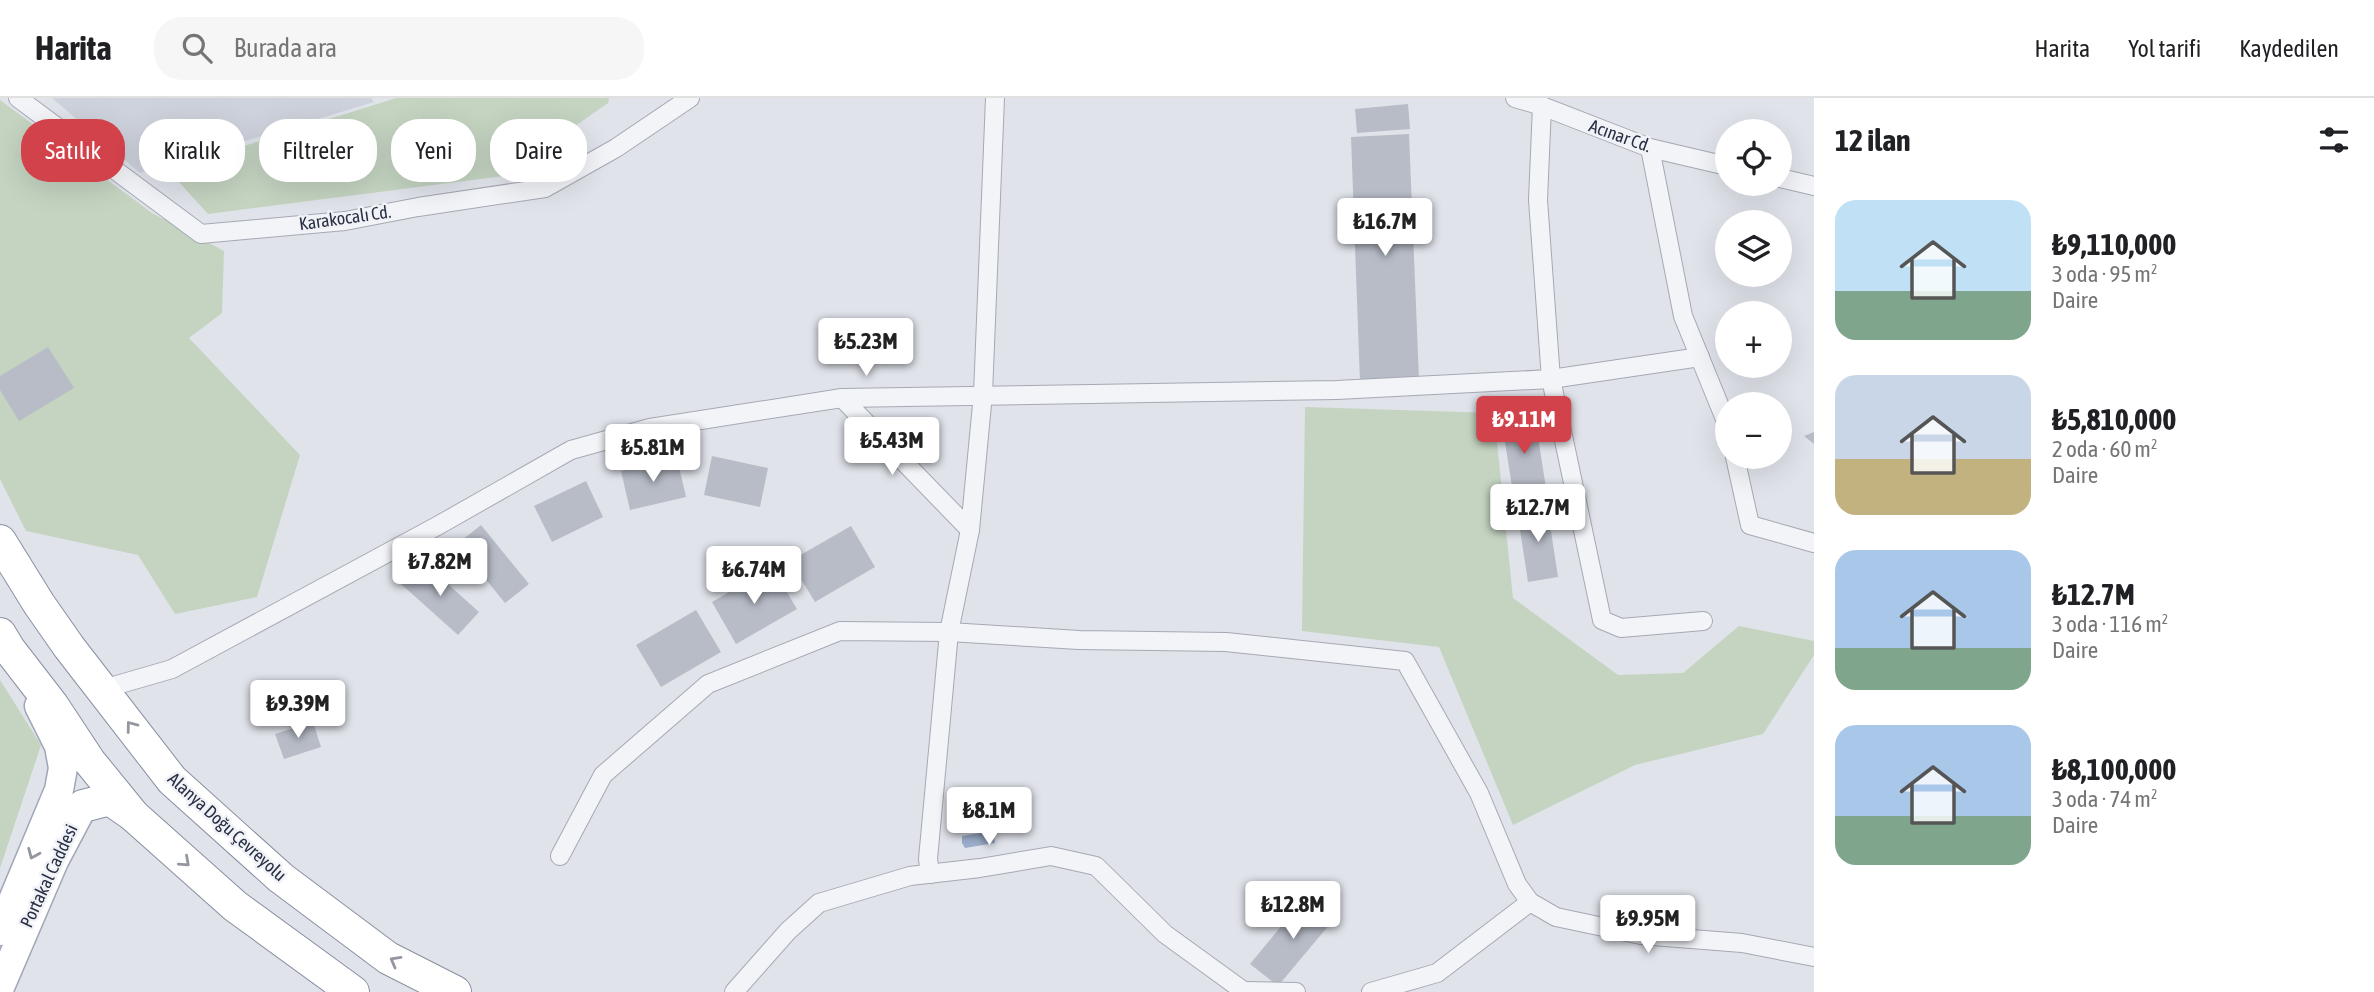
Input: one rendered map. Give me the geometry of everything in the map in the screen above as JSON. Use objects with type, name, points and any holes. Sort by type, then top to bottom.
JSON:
[{"type":"highway","name":"Alanya Doğu Çevreyolu","points":[[0,541],[39,604],[172,780],[281,878],[388,958],[455,992]]},
{"type":"highway","points":[[4,642],[90,762],[134,816]]},
{"type":"highway","points":[[71,798],[110,799],[134,816],[235,906],[353,992]]},
{"type":"main road","points":[[4,642],[59,746],[71,798]]},
{"type":"main road","name":"Portakal Caddesi","points":[[0,931],[71,798]]},
{"type":"main road","name":"Portakal Caddesi","points":[[0,987],[54,861],[71,798]]},
{"type":"street","name":"Karakocalı Cd.","points":[[18,98],[201,234],[345,221],[545,188],[616,148],[690,98]]},
{"type":"street","points":[[930,874],[928,859],[949,632],[970,530],[983,394],[995,98]]},
{"type":"street","name":"Acınar Cd.","points":[[1516,98],[1650,148],[1715,163]]},
{"type":"street","points":[[1542,106],[1538,200],[1551,379],[1602,620],[1621,628],[1703,621]]},
{"type":"street","points":[[1650,148],[1683,316],[1715,394]]},
{"type":"street","points":[[1792,181],[1814,187]]},
{"type":"street","points":[[103,689],[173,669],[571,450],[650,428],[842,398],[1337,390],[1551,379],[1700,357]]},
{"type":"street","points":[[842,398],[970,530]]},
{"type":"street","points":[[1738,469],[1750,525],[1814,542]]},
{"type":"street","points":[[560,856],[603,775],[708,684],[840,631],[949,632],[1079,640],[1226,642],[1405,661],[1479,793],[1517,884],[1530,902],[1556,917],[1641,935],[1742,943],[1814,957]]},
{"type":"street","points":[[734,992],[788,931],[819,903],[910,876],[980,869],[1051,856],[1096,866],[1165,934],[1244,991],[1296,992]]},
{"type":"street","points":[[1371,992],[1437,973],[1530,902]]},
{"type":"shaded area","points":[[52,98],[371,98],[374,102],[318,119],[259,119],[259,137],[245,141],[245,119],[139,119],[139,172],[125,160],[125,119],[77,119]]},
{"type":"green space","points":[[396,98],[609,98],[608,103],[585,119],[490,119],[490,178],[476,180],[476,119],[391,119],[391,182],[457,182],[208,214],[179,182],[245,182],[245,146],[259,141],[259,182],[377,182],[377,119],[330,119]]},
{"type":"green space","points":[[0,100],[26,119],[21,119],[21,182],[110,182],[152,213],[224,251],[222,313],[189,338],[300,455],[257,597],[175,614],[138,555],[26,531],[0,479]]},
{"type":"green space","points":[[1305,407],[1494,413],[1513,598],[1618,675],[1683,673],[1739,626],[1814,641],[1814,655],[1763,734],[1635,765],[1513,825],[1439,647],[1302,631]]},
{"type":"green space","points":[[0,680],[41,745],[0,868]]},
{"type":"water","points":[[993,831],[995,843],[965,848],[962,843],[962,836]]},
{"type":"building","points":[[1408,104],[1410,129],[1357,133],[1355,109]]},
{"type":"building","points":[[1409,134],[1419,379],[1360,382],[1351,137]]},
{"type":"building","points":[[48,347],[74,388],[19,421],[0,390],[0,376]]},
{"type":"building","points":[[1535,418],[1546,488],[1513,493],[1502,423]]},
{"type":"building","points":[[1814,432],[1814,444],[1804,436]]},
{"type":"building","points":[[712,456],[768,468],[760,507],[704,495]]},
{"type":"building","points":[[677,458],[686,497],[630,510],[621,471]]},
{"type":"building","points":[[586,481],[603,517],[552,542],[534,506]]},
{"type":"building","points":[[1547,505],[1558,577],[1528,582],[1517,510]]},
{"type":"building","points":[[481,525],[529,584],[505,603],[457,544]]},
{"type":"building","points":[[851,526],[875,567],[815,602],[790,561]]},
{"type":"building","points":[[422,561],[479,612],[458,635],[401,584]]},
{"type":"building","points":[[772,567],[797,609],[736,644],[712,602]]},
{"type":"building","points":[[696,610],[721,652],[661,687],[636,645]]},
{"type":"building","points":[[313,722],[321,747],[284,759],[275,734]]},
{"type":"building","points":[[1307,895],[1335,918],[1278,986],[1250,964]]}]
